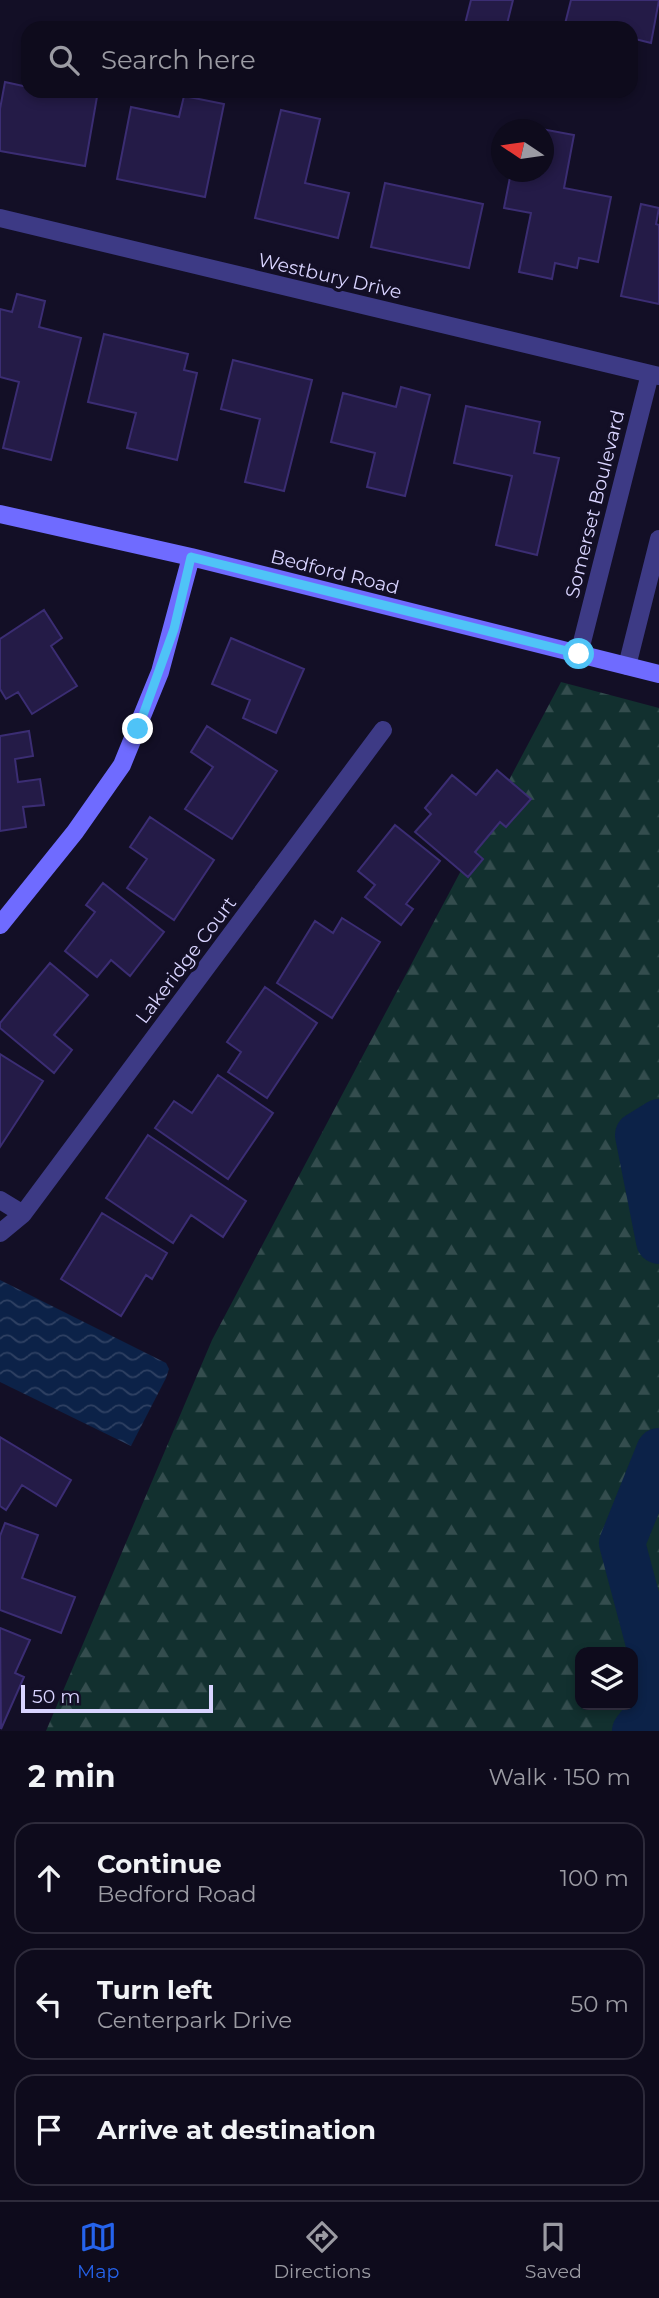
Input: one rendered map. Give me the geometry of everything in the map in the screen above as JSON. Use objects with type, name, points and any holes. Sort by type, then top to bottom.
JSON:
[{"type":"street","name":"Westbury Drive","points":[[0,218],[654,375]]},
{"type":"street","name":"Somerset Boulevard","points":[[579,654],[654,375]]},
{"type":"street","name":"Bedford Road","points":[[0,514],[191,557],[659,674]]},
{"type":"street","points":[[627,666],[659,539]]},
{"type":"street","points":[[0,925],[75,832],[122,765],[160,671],[191,557]]},
{"type":"street","name":"Lakeridge Court","points":[[0,1233],[23,1214],[383,730]]},
{"type":"street","points":[[0,1200],[23,1214]]},
{"type":"green space","points":[[561,682],[659,708],[659,1731],[46,1731],[212,1340]]},
{"type":"water","points":[[0,1280],[166,1363],[169,1369],[166,1378],[131,1446],[0,1382]]},
{"type":"building","points":[[471,0],[513,0],[508,21],[466,21]]},
{"type":"building","points":[[571,0],[659,0],[651,43],[638,40],[638,21],[566,21]]},
{"type":"building","points":[[5,82],[21,85],[21,98],[97,98],[85,166],[0,151],[0,109]]},
{"type":"building","points":[[184,98],[224,104],[205,197],[117,179],[131,107],[179,117]]},
{"type":"building","points":[[281,110],[320,119],[305,183],[349,193],[338,238],[255,218]]},
{"type":"building","points":[[554,131],[574,135],[564,188],[611,197],[598,262],[579,258],[577,268],[555,263],[552,279],[519,272],[531,213],[504,208],[509,182],[554,182]]},
{"type":"building","points":[[385,183],[483,204],[469,268],[371,247]]},
{"type":"building","points":[[641,204],[659,208],[656,224],[659,225],[659,304],[621,296]]},
{"type":"building","points":[[17,294],[45,301],[39,327],[81,338],[51,460],[3,448],[19,382],[0,377],[0,309],[12,312]]},
{"type":"building","points":[[104,334],[188,354],[184,370],[197,373],[177,460],[127,448],[136,413],[88,402]]},
{"type":"building","points":[[233,360],[312,380],[284,491],[245,482],[260,419],[221,409]]},
{"type":"building","points":[[401,387],[430,395],[405,496],[367,487],[375,453],[331,442],[343,393],[396,407]]},
{"type":"building","points":[[466,406],[540,422],[534,453],[559,458],[537,555],[496,545],[512,476],[454,463]]},
{"type":"building","points":[[44,610],[62,638],[51,646],[77,686],[32,714],[18,692],[6,699],[0,689],[0,639]]},
{"type":"building","points":[[231,638],[304,669],[276,733],[243,718],[250,700],[212,684]]},
{"type":"building","points":[[207,726],[277,771],[232,839],[185,809],[213,767],[191,752]]},
{"type":"building","points":[[29,731],[33,756],[15,759],[18,782],[40,779],[44,805],[23,807],[26,827],[0,831],[0,736]]},
{"type":"building","points":[[497,770],[531,799],[506,827],[500,822],[475,852],[483,859],[468,877],[415,832],[431,814],[425,808],[452,775],[476,795]]},
{"type":"building","points":[[150,817],[214,860],[174,920],[127,888],[147,859],[130,847]]},
{"type":"building","points":[[395,825],[440,861],[406,904],[413,909],[401,925],[365,897],[375,885],[358,871]]},
{"type":"building","points":[[103,883],[164,932],[130,976],[111,960],[97,977],[65,951],[95,912],[86,905]]},
{"type":"building","points":[[342,918],[380,942],[332,1018],[277,983],[315,921],[333,933]]},
{"type":"building","points":[[50,963],[88,995],[54,1035],[72,1050],[54,1073],[0,1028],[0,1023]]},
{"type":"building","points":[[265,987],[317,1023],[267,1098],[228,1072],[241,1052],[227,1042]]},
{"type":"building","points":[[0,1054],[43,1081],[0,1147]]},
{"type":"building","points":[[218,1075],[273,1113],[228,1179],[155,1128],[174,1101],[192,1113]]},
{"type":"building","points":[[148,1135],[246,1201],[223,1237],[191,1215],[173,1243],[106,1198]]},
{"type":"building","points":[[102,1213],[167,1253],[152,1279],[146,1275],[121,1316],[61,1279]]},
{"type":"building","points":[[0,1437],[71,1480],[56,1506],[22,1485],[6,1510],[0,1506]]},
{"type":"building","points":[[5,1523],[38,1535],[22,1578],[75,1597],[61,1633],[0,1610],[0,1536]]},
{"type":"building","points":[[0,1628],[30,1640],[15,1673],[24,1677],[1,1729]]},
{"type":"waterway","points":[[659,1122],[638,1135],[659,1241]]},
{"type":"waterway","points":[[659,1451],[622,1543],[659,1682]]},
{"type":"waterway","points":[[635,1731],[659,1700]]},
{"type":"route","points":[[138,729],[174,629],[191,557],[579,654]]}]
